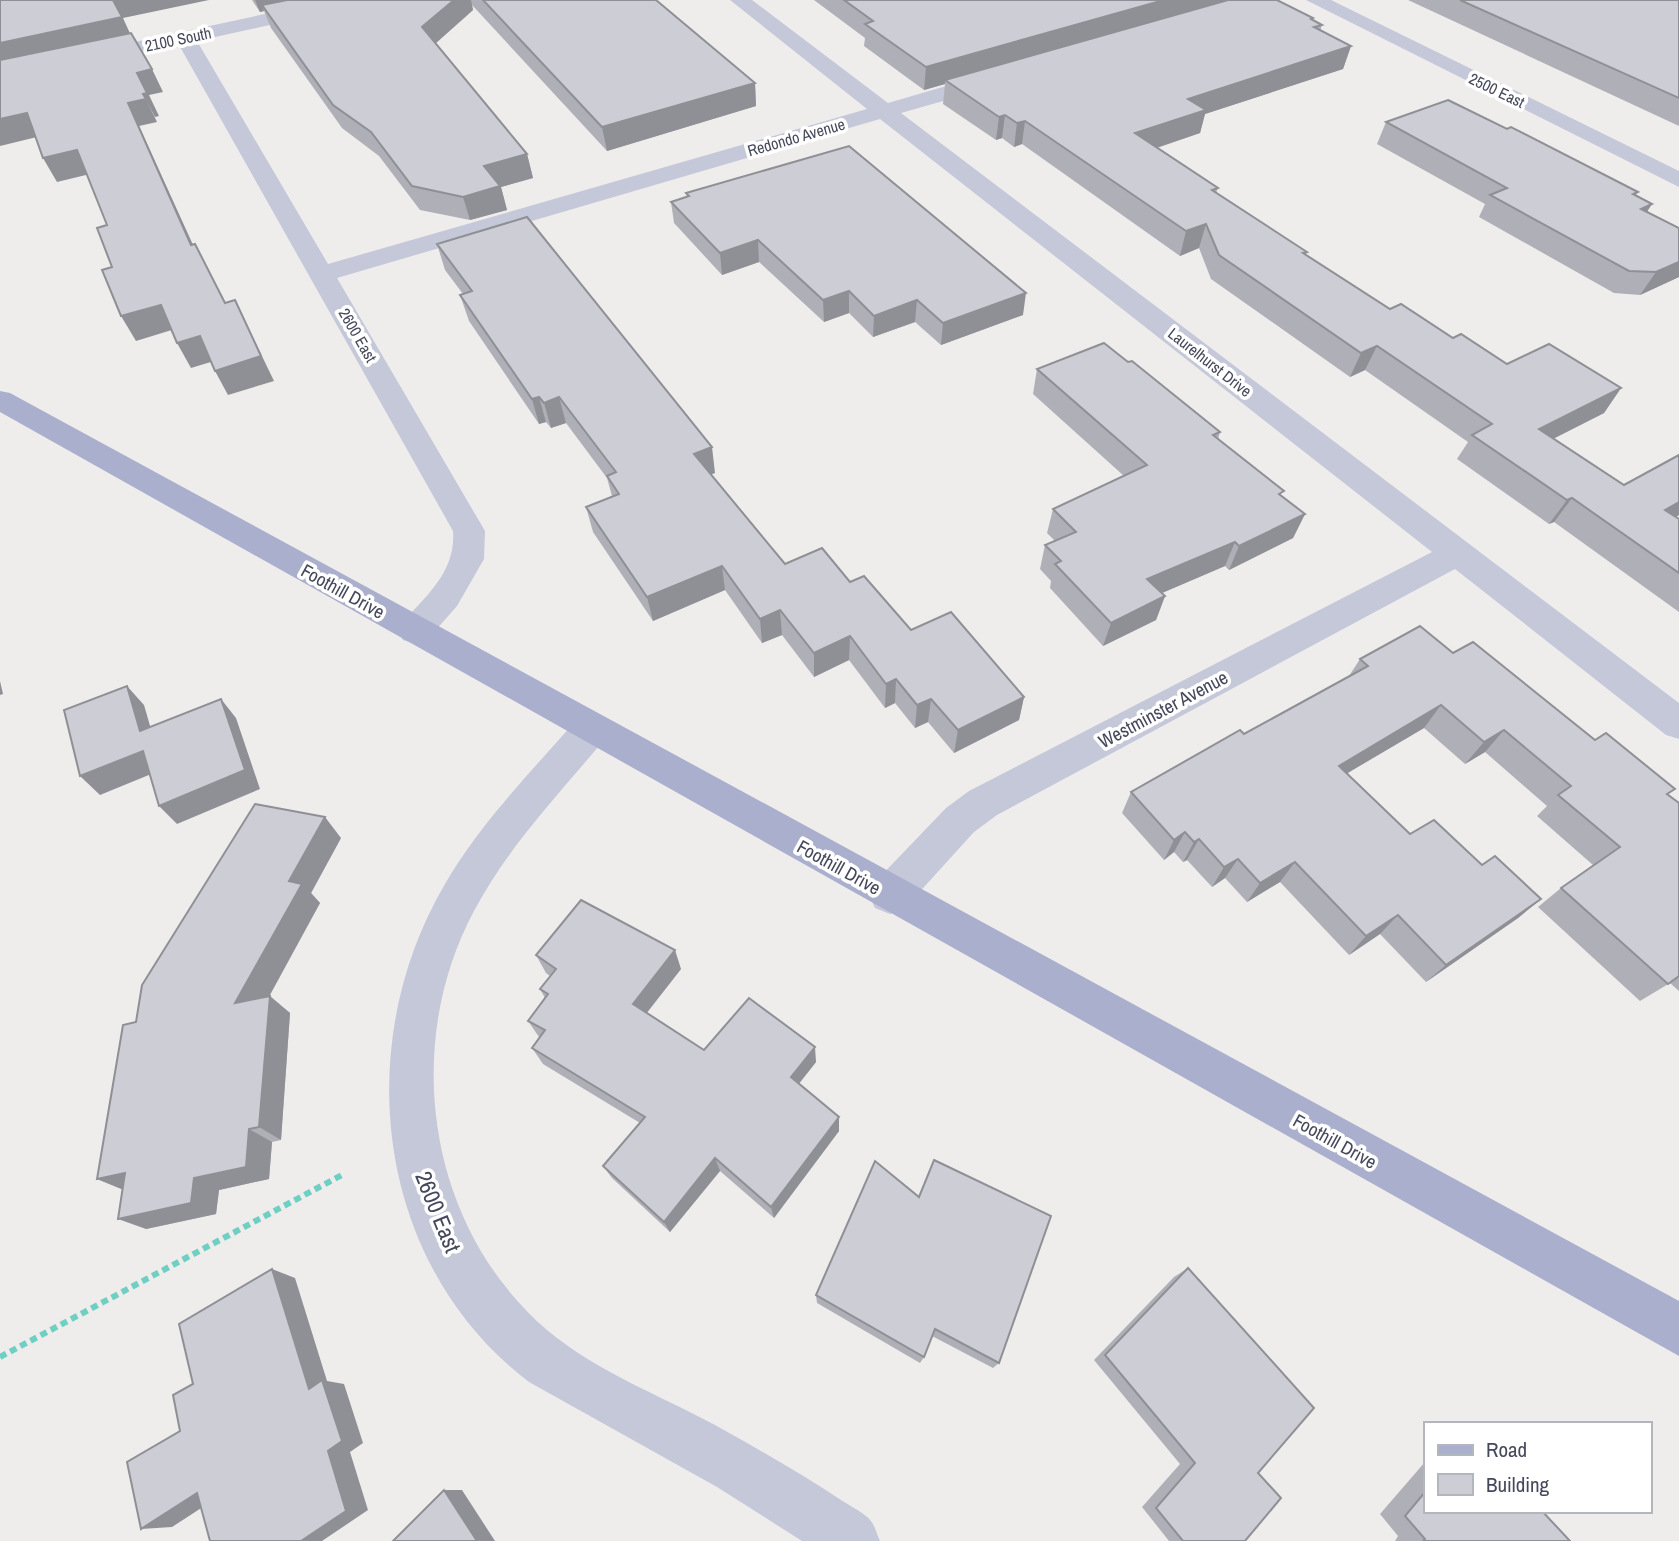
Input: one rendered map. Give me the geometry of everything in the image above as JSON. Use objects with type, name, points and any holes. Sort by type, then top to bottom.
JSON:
[{"type":"main road","name":"Foothill Drive","points":[[0,400],[1679,1331]]},
{"type":"street","name":"2100 South","points":[[0,78],[357,0]]},
{"type":"street","name":"Laurelhurst Drive","points":[[740,0],[1679,724]]},
{"type":"street","name":"2500 East","points":[[1316,0],[1679,180]]},
{"type":"street","name":"2600 East","points":[[186,37],[469,531],[472,552],[456,583],[415,631]]},
{"type":"street","name":"Redondo Avenue","points":[[322,274],[1021,72]]},
{"type":"street","name":"Westminster Avenue","points":[[890,895],[960,820],[983,803],[1458,553]]},
{"type":"street","name":"2600 East","points":[[591,729],[490,851],[459,898],[437,943],[421,990],[411,1046],[409,1106],[420,1171],[442,1235],[477,1292],[532,1352],[614,1401],[796,1500],[851,1541]]},
{"type":"path","points":[[0,1357],[342,1175]]},
{"type":"building","points":[[0,0],[113,0],[122,17],[0,43]]},
{"type":"building","points":[[287,0],[454,0],[422,27],[527,154],[484,166],[500,186],[463,197],[412,186],[371,132],[333,105],[262,5]]},
{"type":"building","points":[[483,0],[656,0],[755,83],[602,127]]},
{"type":"building","points":[[844,0],[1164,0],[926,67],[865,24],[873,21]]},
{"type":"building","points":[[1228,0],[1277,0],[1313,18],[1311,19],[1322,25],[1314,27],[1351,46],[1188,99],[1206,110],[1135,133],[1218,188],[1212,190],[1307,252],[1303,253],[1390,309],[1401,304],[1453,338],[1461,334],[1507,364],[1549,344],[1621,388],[1539,429],[1624,485],[1679,455],[1679,502],[1665,510],[1679,519],[1679,573],[1572,498],[1567,500],[1472,435],[1492,424],[1377,346],[1361,353],[1219,255],[1206,224],[1186,231],[1025,121],[1017,123],[1005,115],[999,117],[945,80]]},
{"type":"building","points":[[1460,0],[1679,0],[1679,98]]},
{"type":"building","points":[[131,33],[152,69],[137,73],[147,93],[143,94],[146,99],[128,103],[191,245],[195,244],[225,303],[235,300],[261,356],[215,371],[200,336],[177,343],[161,305],[121,316],[102,270],[112,267],[97,228],[107,225],[77,150],[43,158],[27,113],[0,119],[0,60]]},
{"type":"building","points":[[1448,100],[1507,129],[1511,127],[1638,192],[1633,194],[1652,204],[1641,209],[1679,228],[1679,262],[1656,272],[1629,271],[1490,195],[1507,188],[1386,122]]},
{"type":"building","points":[[849,146],[1026,293],[943,323],[917,300],[874,316],[849,291],[823,300],[758,240],[720,253],[671,202],[689,196],[686,193]]},
{"type":"building","points":[[527,217],[712,447],[694,454],[785,564],[822,548],[850,582],[864,576],[911,630],[951,612],[1024,697],[958,730],[931,699],[917,705],[896,679],[886,684],[850,636],[814,653],[780,610],[760,619],[722,566],[647,597],[586,507],[619,494],[607,476],[616,472],[559,397],[544,403],[539,397],[532,399],[460,295],[472,291],[437,244]]},
{"type":"building","points":[[1104,343],[1128,362],[1132,361],[1220,432],[1213,435],[1284,491],[1279,494],[1305,514],[1239,546],[1235,542],[1147,579],[1165,596],[1111,623],[1055,564],[1061,561],[1045,545],[1076,532],[1053,509],[1147,465],[1037,369]]},
{"type":"building","points":[[1420,626],[1453,653],[1473,642],[1595,740],[1606,733],[1675,789],[1667,794],[1679,803],[1679,976],[1668,984],[1561,888],[1620,847],[1558,795],[1571,786],[1504,730],[1484,742],[1441,705],[1339,766],[1410,834],[1434,820],[1482,865],[1495,856],[1541,899],[1446,965],[1398,915],[1366,936],[1295,862],[1260,883],[1238,859],[1224,867],[1199,839],[1194,842],[1185,832],[1174,840],[1131,792],[1240,730],[1244,734],[1368,666],[1360,659]]},
{"type":"building","points":[[127,686],[140,731],[221,699],[245,770],[159,806],[143,751],[80,776],[64,710]]},
{"type":"building","points":[[255,804],[325,817],[289,881],[302,884],[235,1003],[270,996],[259,1127],[249,1129],[246,1167],[194,1178],[191,1203],[118,1219],[125,1173],[97,1179],[123,1025],[136,1022],[142,985]]},
{"type":"building","points":[[581,900],[675,950],[633,1004],[704,1050],[749,998],[815,1047],[791,1077],[839,1117],[771,1207],[715,1158],[664,1222],[603,1166],[645,1117],[532,1048],[545,1030],[528,1021],[548,994],[540,989],[556,969],[536,955]]},
{"type":"building","points":[[934,1160],[1051,1216],[999,1363],[935,1329],[924,1357],[816,1295],[875,1161],[919,1197]]},
{"type":"building","points":[[1188,1268],[1314,1408],[1258,1473],[1281,1498],[1245,1541],[1183,1541],[1156,1508],[1195,1463],[1105,1355]]},
{"type":"building","points":[[272,1269],[309,1389],[322,1380],[342,1441],[328,1451],[346,1511],[301,1541],[210,1541],[197,1493],[141,1529],[127,1462],[180,1431],[173,1395],[193,1384],[179,1324]]},
{"type":"building","points":[[444,1490],[477,1541],[393,1541]]},
{"type":"building","points":[[1424,1493],[1424,1513],[1544,1513],[1570,1541],[1423,1541],[1425,1539],[1405,1516]]}]
